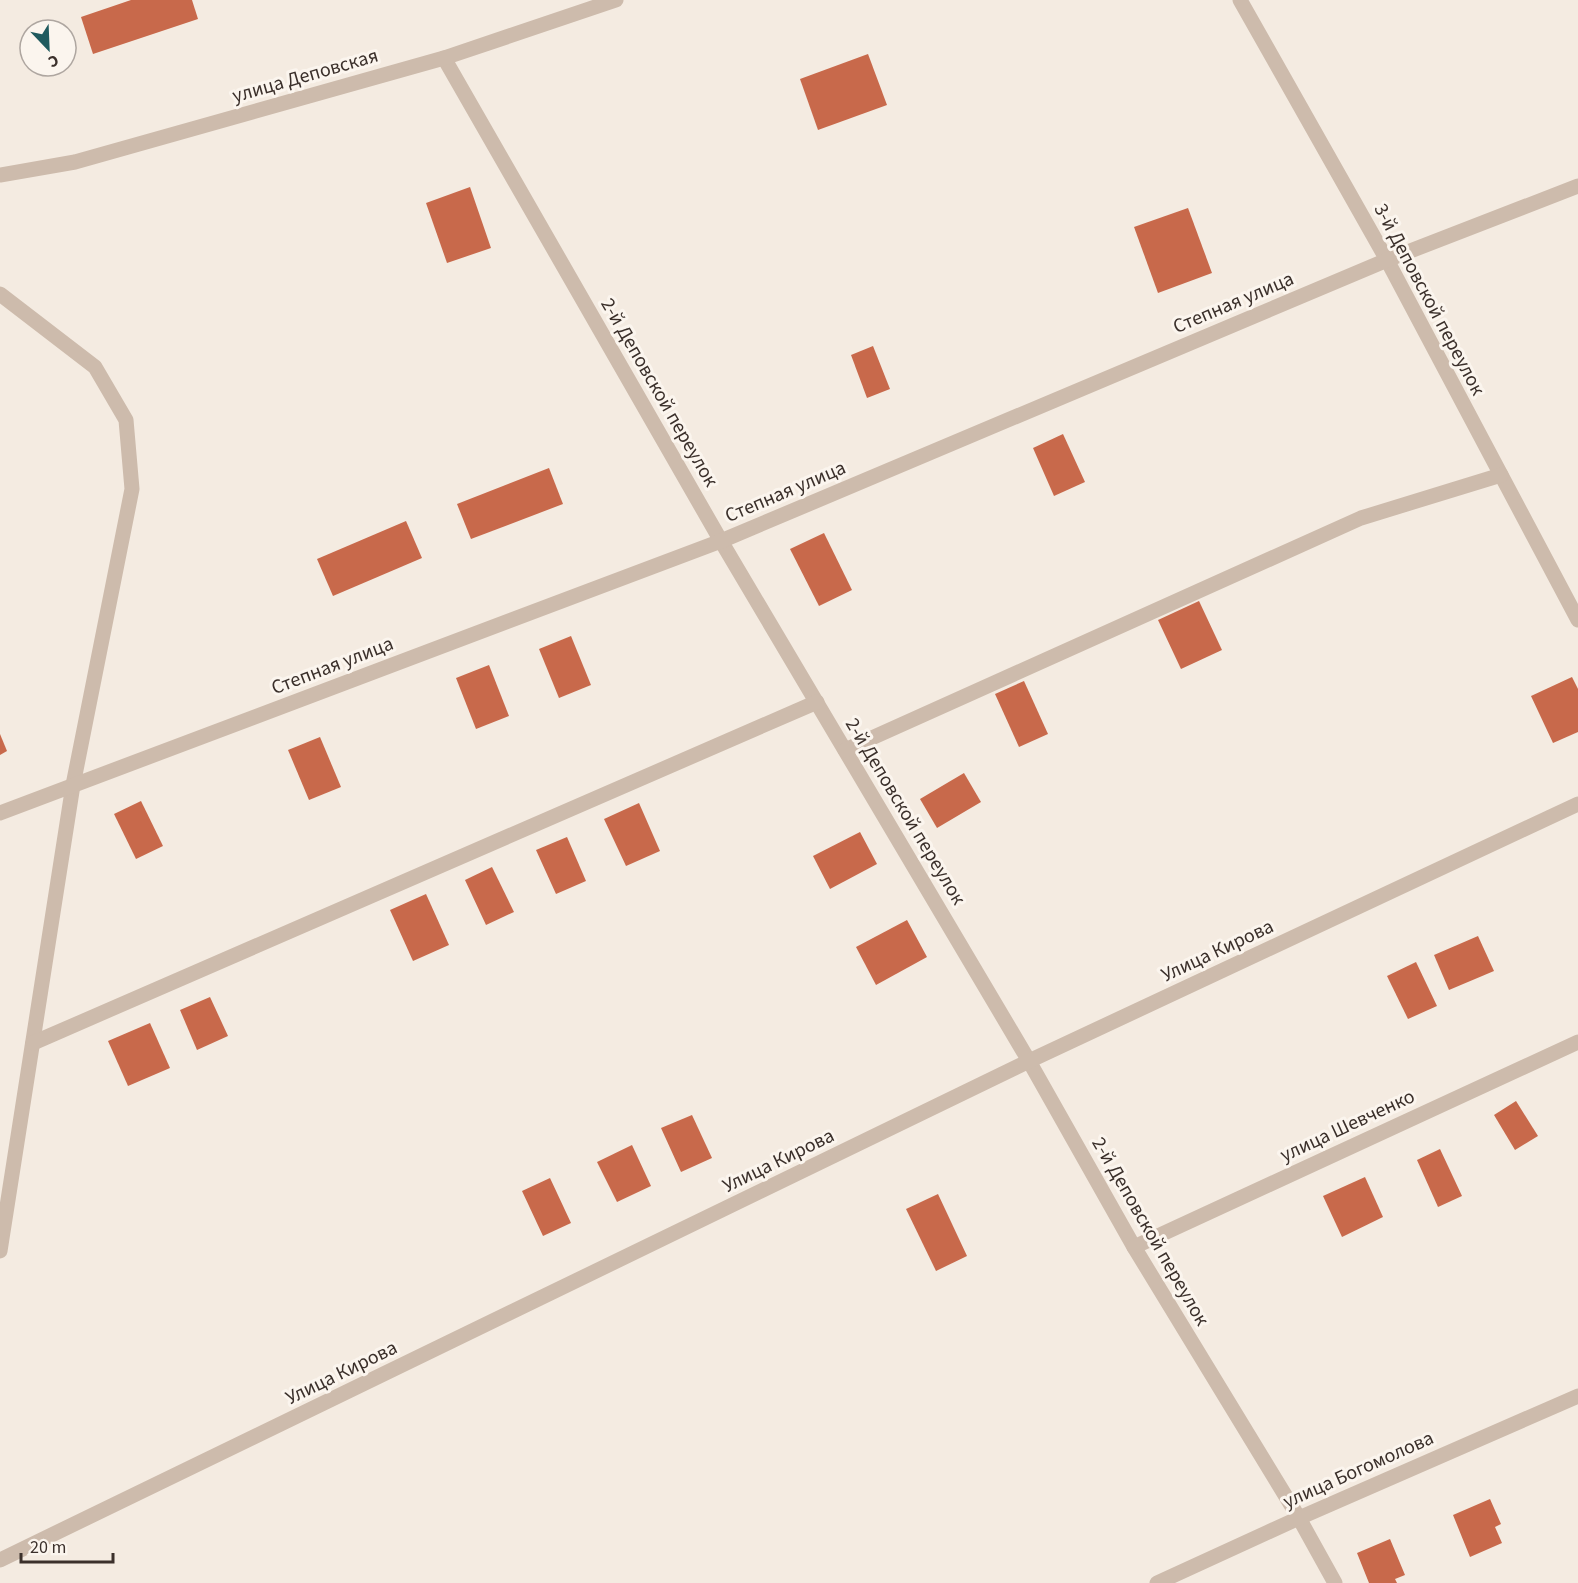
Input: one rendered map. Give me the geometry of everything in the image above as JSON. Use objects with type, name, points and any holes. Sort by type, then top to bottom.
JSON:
[{"type":"street","name":"улица Деповская","points":[[0,175],[75,162],[444,58],[616,0]]},
{"type":"street","name":"3-й Деповской переулок","points":[[1240,0],[1387,260],[1578,620]]},
{"type":"street","name":"2-й Деповской переулок","points":[[444,58],[721,541],[1029,1061],[1134,1247],[1299,1518],[1335,1583]]},
{"type":"street","name":"Степная улица","points":[[0,813],[721,541],[1387,260],[1578,186]]},
{"type":"street","points":[[0,294],[95,367],[126,420],[132,489],[73,785],[0,1251]]},
{"type":"street","points":[[845,750],[1361,518],[1501,475]]},
{"type":"street","points":[[33,1043],[817,702]]},
{"type":"street","name":"Улица Кирова","points":[[0,1560],[1029,1061],[1578,804]]},
{"type":"street","name":"улица Шевченко","points":[[1134,1247],[1578,1042]]},
{"type":"street","name":"улица Богомолова","points":[[1156,1583],[1578,1396]]},
{"type":"building","points":[[131,0],[192,0],[198,19],[93,54],[81,17]]},
{"type":"building","points":[[868,54],[887,105],[818,130],[800,79]]},
{"type":"building","points":[[470,187],[491,248],[447,263],[426,203]]},
{"type":"building","points":[[1188,208],[1212,273],[1158,293],[1134,227]]},
{"type":"building","points":[[873,346],[890,389],[867,398],[851,355]]},
{"type":"building","points":[[1063,434],[1085,482],[1054,496],[1033,448]]},
{"type":"building","points":[[549,468],[563,504],[471,539],[457,504]]},
{"type":"building","points":[[406,521],[422,558],[333,596],[317,559]]},
{"type":"building","points":[[824,533],[852,590],[819,606],[790,549]]},
{"type":"building","points":[[1199,601],[1222,650],[1181,669],[1158,620]]},
{"type":"building","points":[[571,636],[591,685],[559,698],[539,649]]},
{"type":"building","points":[[489,665],[509,716],[476,729],[456,678]]},
{"type":"building","points":[[1572,677],[1578,689],[1578,732],[1553,743],[1531,696]]},
{"type":"building","points":[[1024,681],[1048,734],[1019,747],[995,694]]},
{"type":"building","points":[[0,734],[7,751],[0,755]]},
{"type":"building","points":[[320,737],[341,787],[309,800],[288,750]]},
{"type":"building","points":[[964,773],[981,802],[937,828],[920,799]]},
{"type":"building","points":[[141,801],[163,846],[136,859],[114,814]]},
{"type":"building","points":[[639,803],[660,851],[626,866],[604,819]]},
{"type":"building","points":[[860,832],[877,864],[830,889],[813,856]]},
{"type":"building","points":[[567,837],[586,881],[556,894],[536,850]]},
{"type":"building","points":[[492,867],[514,912],[486,925],[465,880]]},
{"type":"building","points":[[426,894],[449,945],[413,961],[390,910]]},
{"type":"building","points":[[907,920],[927,957],[876,985],[856,947]]},
{"type":"building","points":[[1478,936],[1494,971],[1449,990],[1434,955]]},
{"type":"building","points":[[1416,962],[1437,1006],[1408,1019],[1387,976]]},
{"type":"building","points":[[210,997],[228,1036],[197,1050],[180,1010]]},
{"type":"building","points":[[150,1023],[170,1068],[128,1086],[108,1041]]},
{"type":"building","points":[[1516,1101],[1538,1136],[1515,1150],[1494,1115]]},
{"type":"building","points":[[692,1115],[712,1158],[681,1172],[661,1128]]},
{"type":"building","points":[[632,1145],[651,1186],[617,1202],[597,1162]]},
{"type":"building","points":[[1440,1149],[1462,1196],[1438,1207],[1417,1160]]},
{"type":"building","points":[[1365,1177],[1383,1217],[1342,1237],[1323,1196]]},
{"type":"building","points":[[550,1178],[571,1223],[543,1236],[522,1191]]},
{"type":"building","points":[[938,1194],[967,1256],[936,1271],[906,1209]]},
{"type":"building","points":[[1490,1499],[1501,1524],[1495,1527],[1502,1543],[1470,1557],[1453,1515]]},
{"type":"building","points":[[1390,1539],[1405,1575],[1395,1579],[1397,1583],[1369,1583],[1357,1553]]}]
